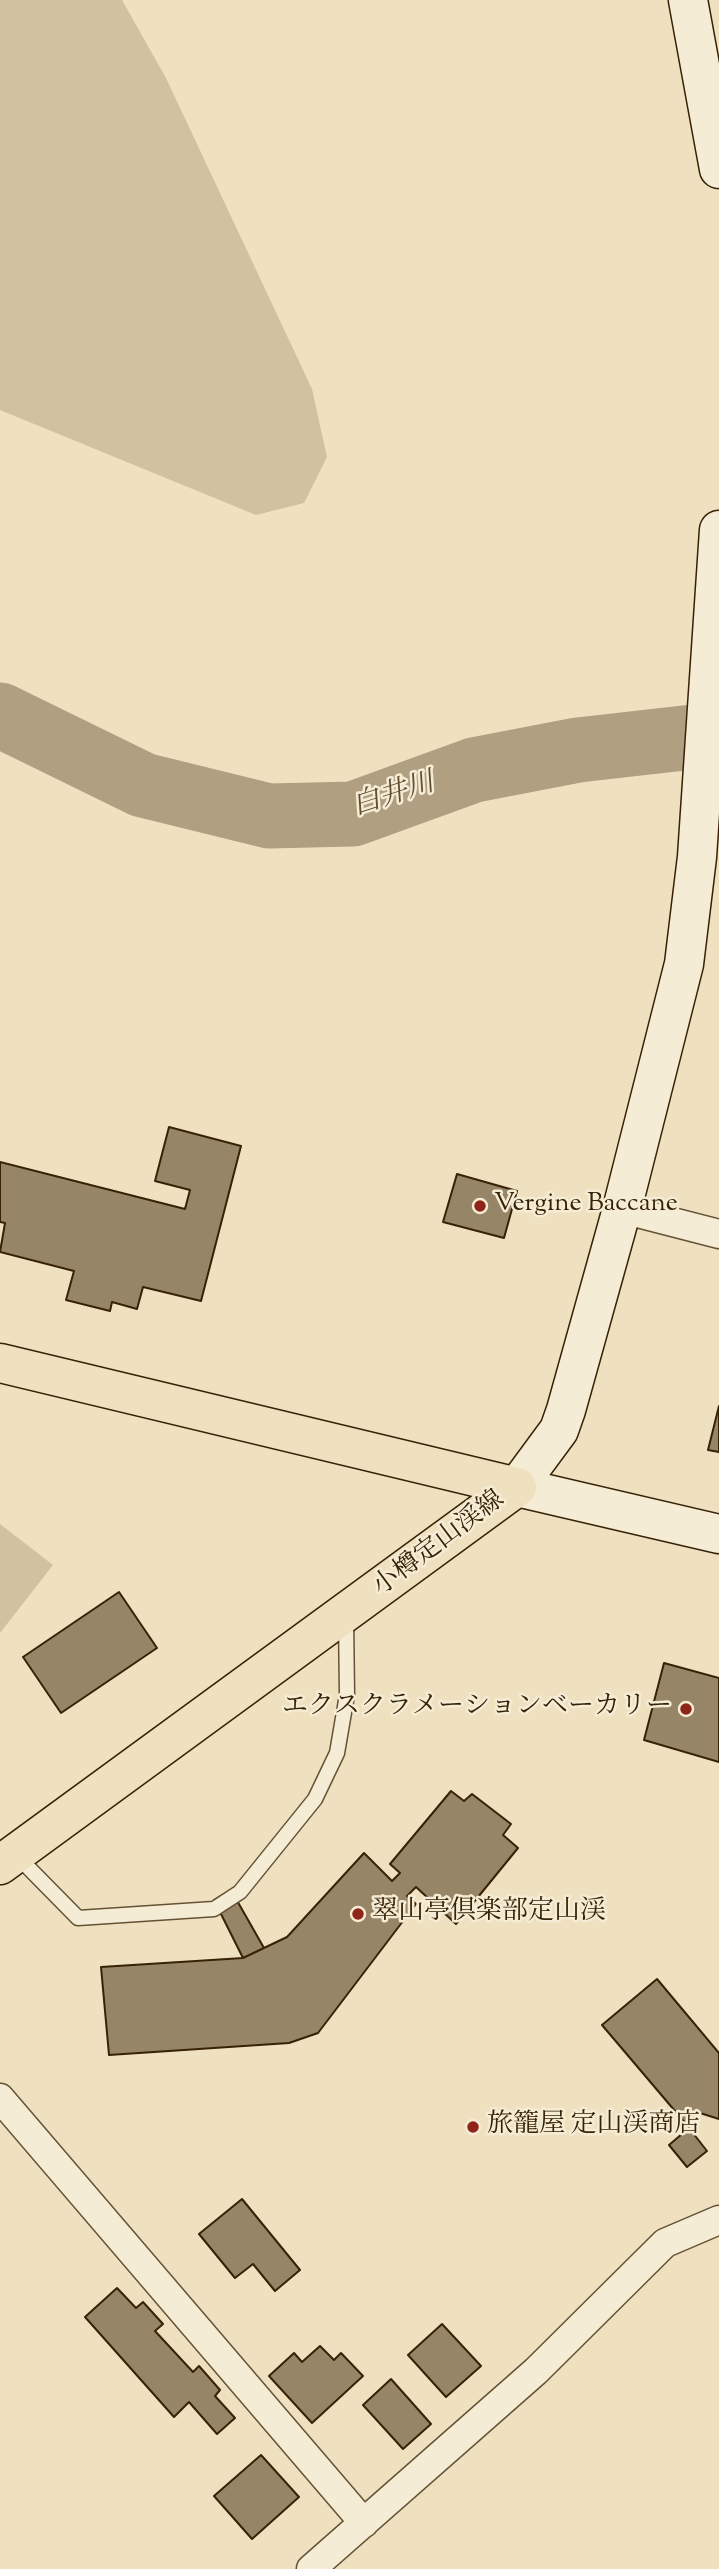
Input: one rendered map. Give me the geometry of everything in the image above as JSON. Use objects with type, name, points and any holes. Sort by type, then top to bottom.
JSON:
[{"type":"main road","name":"小樽定山渓線","points":[[0,1363],[517,1487]]},
{"type":"main road","name":"小樽定山渓線","points":[[8,1859],[517,1487]]},
{"type":"street","points":[[688,0],[719,169]]},
{"type":"street","points":[[719,530],[698,857],[684,964],[622,1209],[559,1430],[517,1487],[719,1534]]},
{"type":"street","points":[[622,1209],[719,1234]]},
{"type":"street","points":[[0,2098],[364,2523]]},
{"type":"street","points":[[311,2569],[536,2371],[665,2243],[719,2220]]},
{"type":"lane","points":[[8,1859],[78,1917],[214,1909],[240,1892],[315,1799],[337,1753],[347,1695],[346,1614]]},
{"type":"shaded area","points":[[0,0],[122,0],[166,78],[312,389],[327,457],[304,503],[256,515],[0,410]]},
{"type":"shaded area","points":[[0,1524],[53,1565],[0,1633]]},
{"type":"building","points":[[169,1127],[241,1146],[201,1301],[143,1287],[137,1309],[112,1302],[110,1311],[66,1300],[74,1271],[0,1252],[5,1223],[0,1222],[0,1162],[185,1209],[190,1190],[155,1181]]},
{"type":"building","name":"Vergine Baccane","points":[[457,1174],[517,1191],[504,1238],[443,1222]]},
{"type":"building","points":[[719,1406],[719,1452],[708,1450]]},
{"type":"building","points":[[119,1592],[157,1648],[61,1713],[23,1657]]},
{"type":"building","name":"エクスクラメーションベーカリー","points":[[664,1663],[719,1678],[719,1762],[644,1740]]},
{"type":"building","name":"翠山亭倶楽部定山渓","points":[[451,1791],[464,1801],[472,1794],[511,1824],[503,1835],[518,1848],[456,1924],[416,1887],[407,1896],[416,1904],[318,2033],[289,2043],[109,2055],[101,1967],[243,1958],[287,1937],[364,1853],[392,1881],[400,1873],[390,1864]]},
{"type":"building","points":[[231,1890],[264,1948],[243,1958],[214,1900]]},
{"type":"building","points":[[657,1979],[719,2053],[719,2119],[700,2113],[686,2124],[602,2025]]},
{"type":"building","points":[[689,2128],[707,2151],[687,2167],[669,2145]]},
{"type":"building","points":[[242,2199],[300,2270],[275,2291],[253,2264],[235,2278],[199,2234]]},
{"type":"building","points":[[117,2288],[136,2308],[143,2302],[163,2324],[155,2331],[193,2372],[199,2366],[220,2390],[215,2396],[235,2418],[217,2434],[189,2402],[174,2417],[85,2317]]},
{"type":"building","points":[[442,2324],[481,2366],[446,2397],[408,2355]]},
{"type":"building","points":[[320,2346],[334,2360],[341,2353],[363,2376],[312,2423],[269,2376],[294,2353],[302,2362]]},
{"type":"building","points":[[391,2379],[431,2424],[403,2449],[363,2405]]},
{"type":"building","points":[[261,2455],[299,2497],[252,2539],[214,2496]]},
{"type":"waterway","name":"白井川","points":[[0,715],[143,785],[269,816],[353,814],[474,770],[578,750],[719,734]]},
{"type":"place","name":"Vergine Baccane","points":[[480,1206]]},
{"type":"place","name":"エクスクラメーションベーカリー","points":[[686,1709]]},
{"type":"place","name":"翠山亭倶楽部定山渓","points":[[358,1914]]},
{"type":"place","name":"旅籠屋 定山渓商店","points":[[473,2127]]}]
